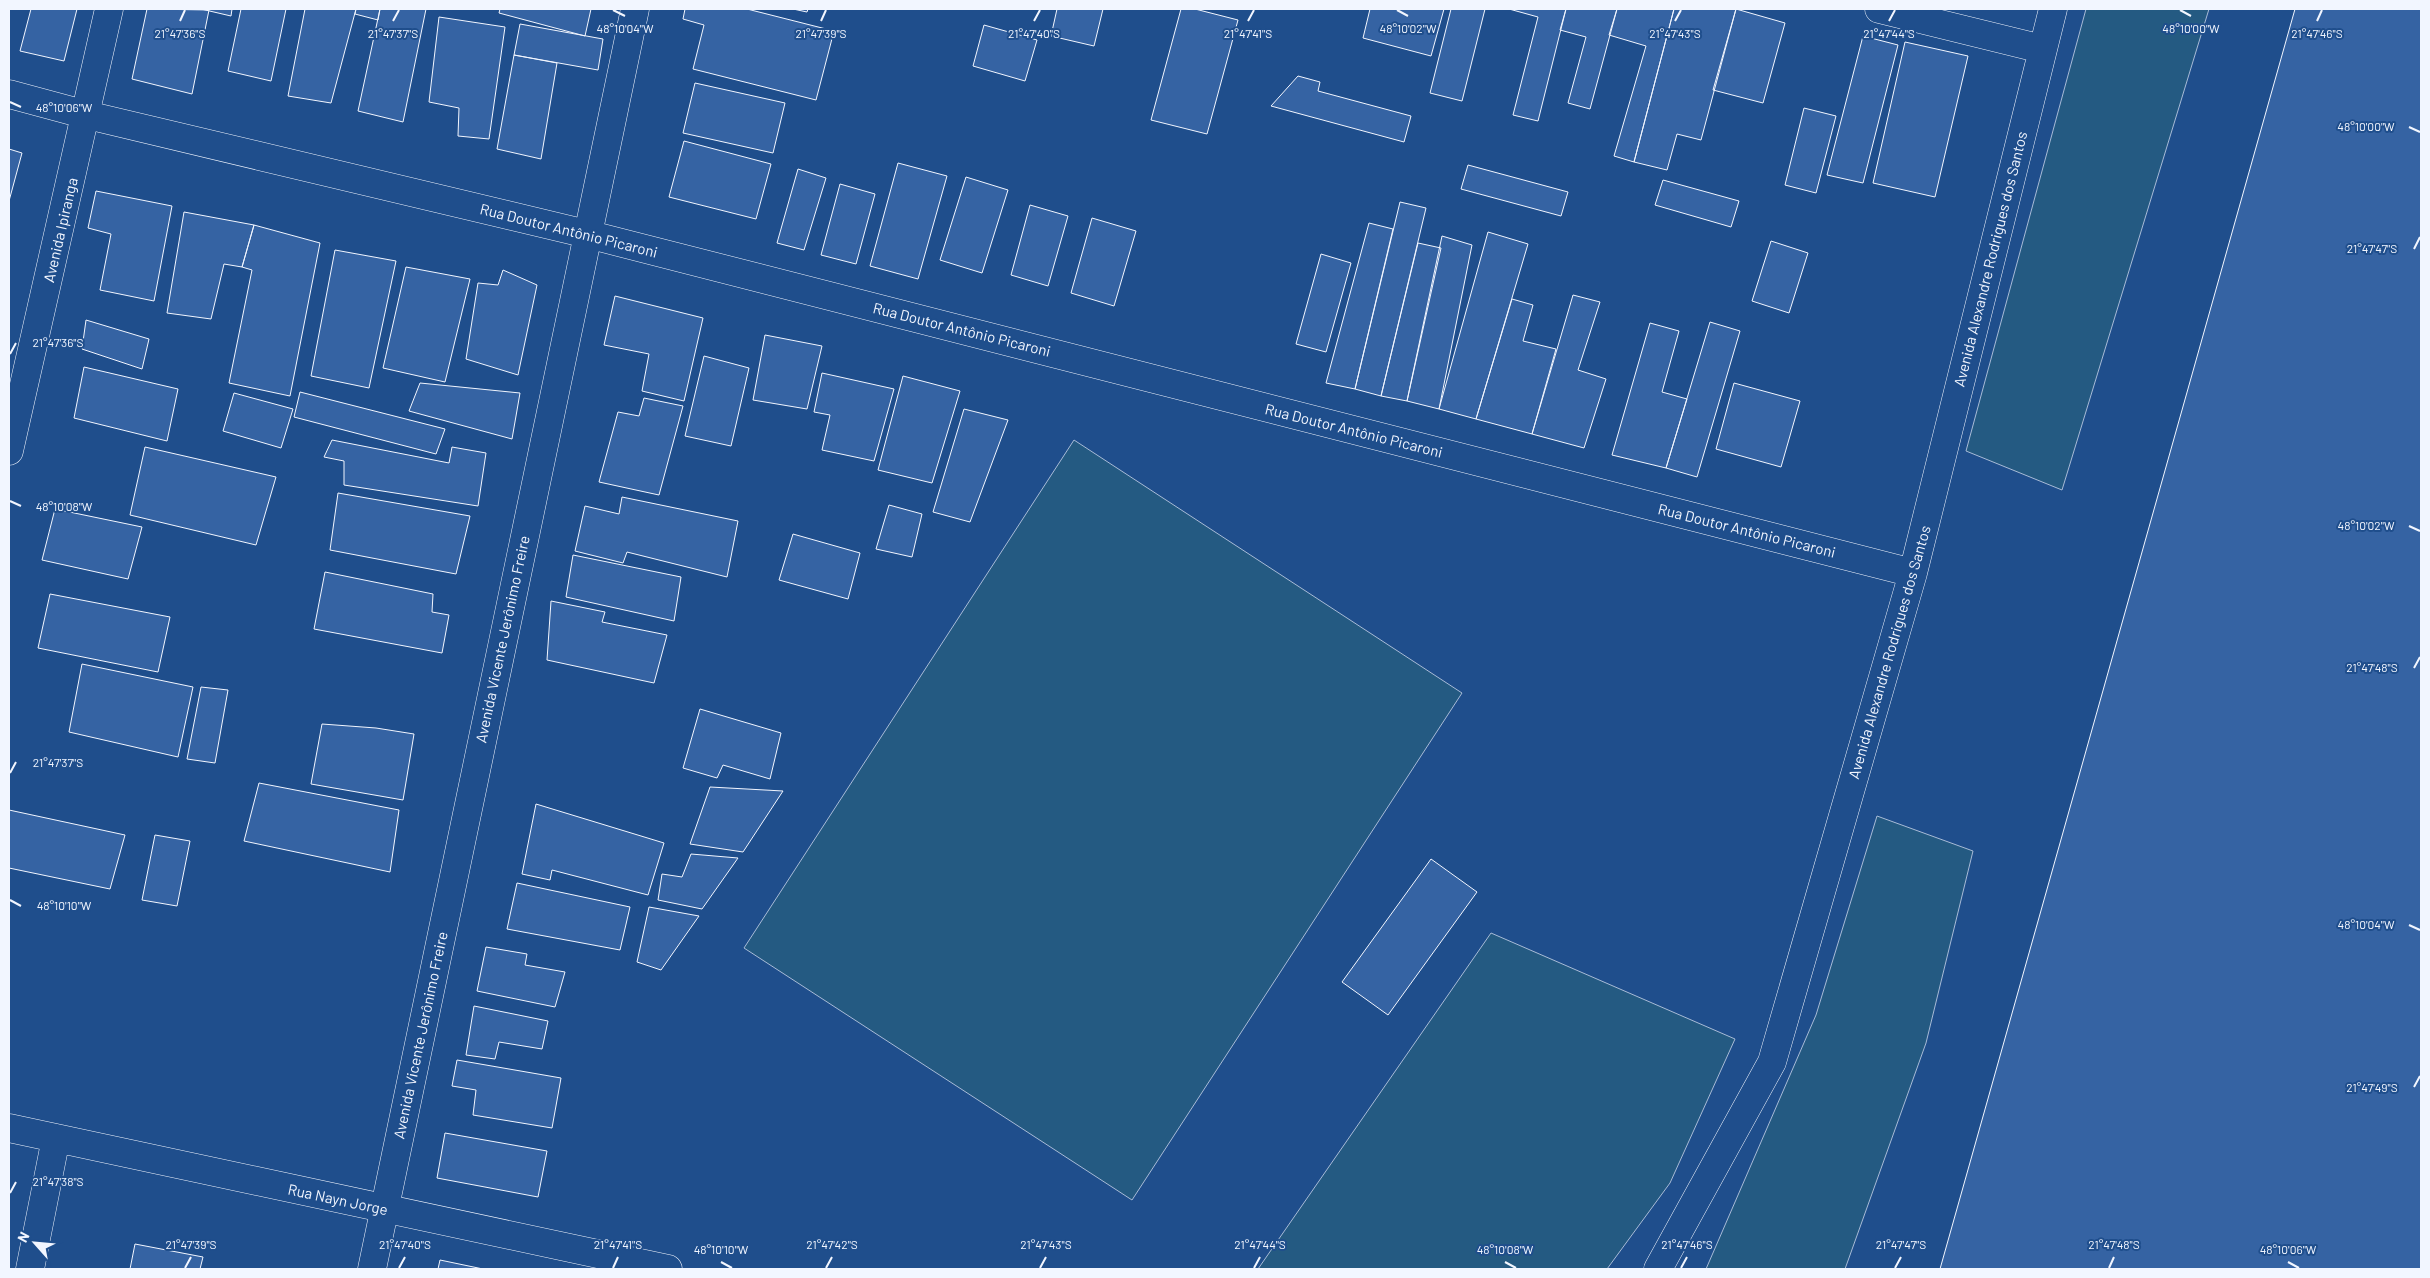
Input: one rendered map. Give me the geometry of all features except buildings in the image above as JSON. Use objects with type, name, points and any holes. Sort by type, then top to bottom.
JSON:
[{"type":"street","name":"Avenida Ipiranga","points":[[9,451],[87,115],[109,9]]},
{"type":"street","name":"Avenida Vicente Jerônimo Freire","points":[[372,1269],[586,234],[635,9]]},
{"type":"street","points":[[1879,9],[2042,49]]},
{"type":"street","name":"Avenida Alexandre Rodrigues dos Santos","points":[[1658,1269],[1772,1062],[1913,572],[2053,9]]},
{"type":"street","name":"Rua Doutor Antônio Picaroni","points":[[9,94],[87,115],[586,234],[1913,572]]},
{"type":"street","name":"Rua Nayn Jorge","points":[[9,1128],[668,1269]]},
{"type":"street","points":[[30,1269],[56,1138]]},
{"type":"shaded area","points":[[2086,9],[2209,9],[2062,490],[1966,451]]},
{"type":"shaded area","points":[[1074,440],[1462,693],[1132,1200],[744,948]]},
{"type":"shaded area","points":[[1877,816],[1973,851],[1926,1043],[1845,1269],[1706,1269],[1816,1015]]},
{"type":"shaded area","points":[[1491,933],[1735,1039],[1670,1183],[1607,1269],[1258,1269]]}]
